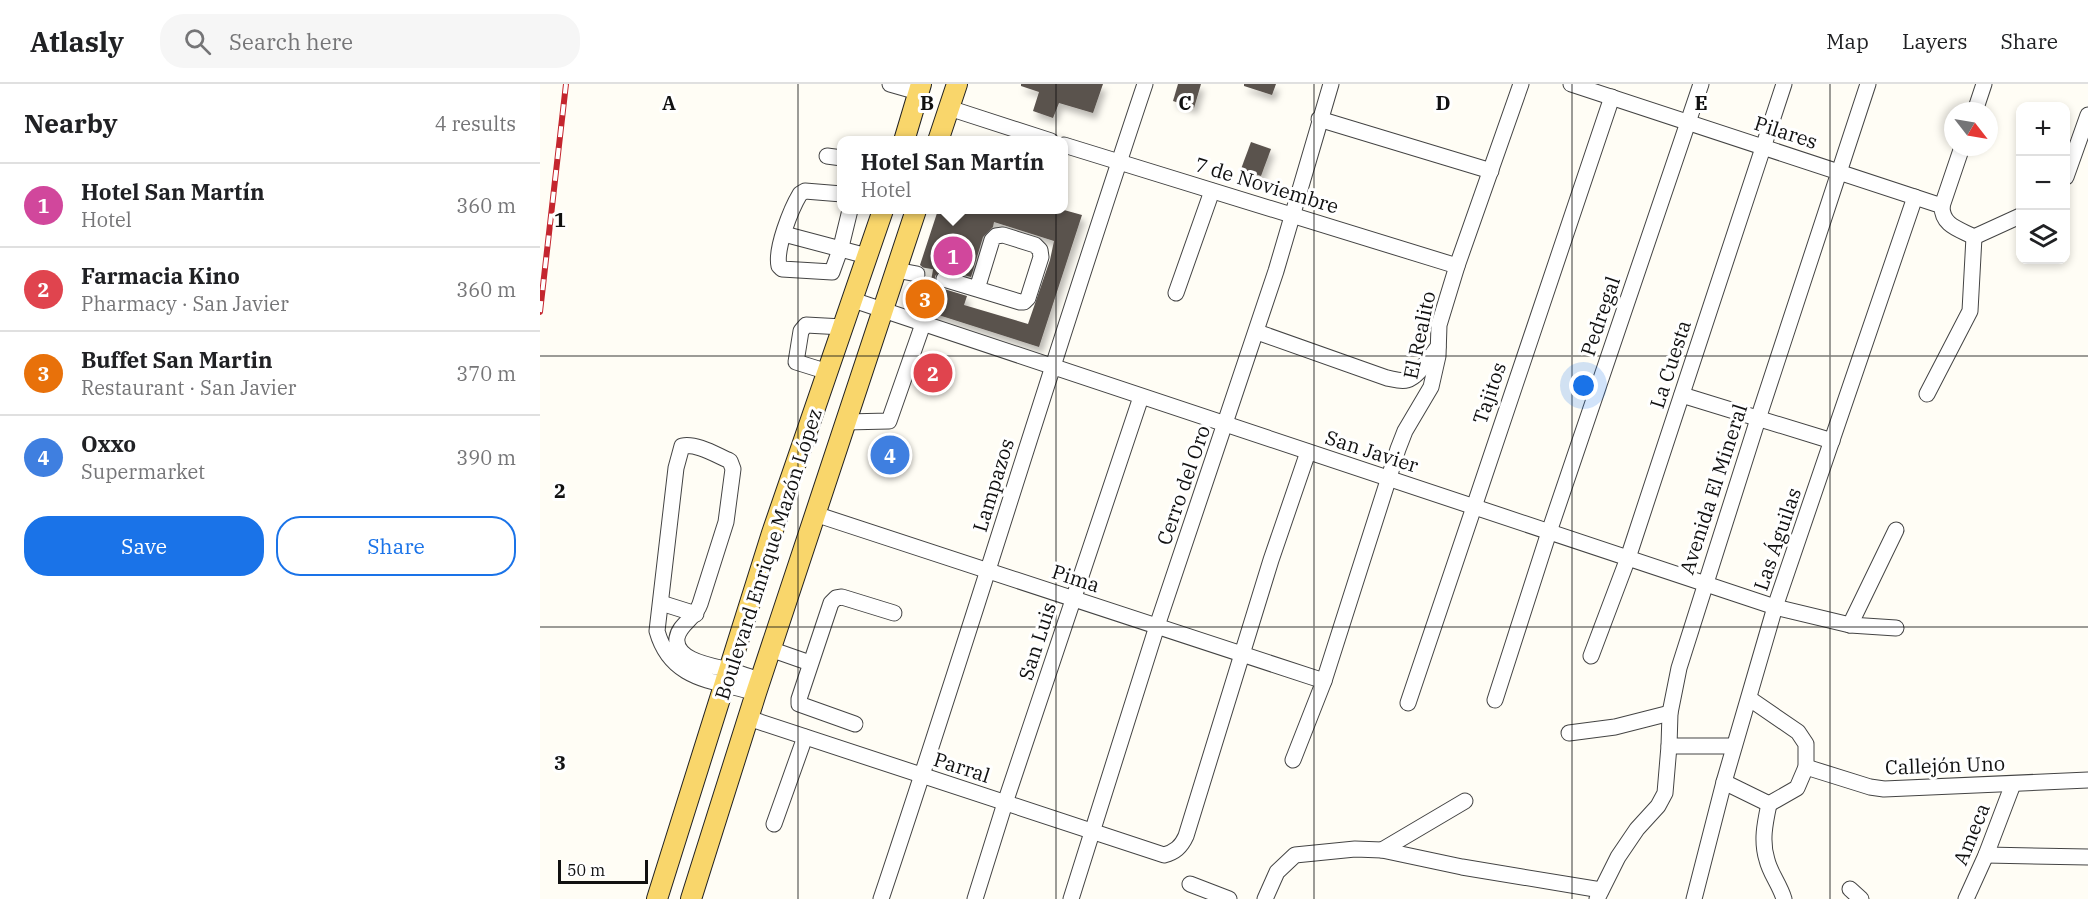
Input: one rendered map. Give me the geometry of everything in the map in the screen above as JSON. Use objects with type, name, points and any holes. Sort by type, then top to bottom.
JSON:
[{"type":"main road","points":[[940,136],[957,84]]},
{"type":"main road","points":[[905,136],[919,88]]},
{"type":"main road","name":"Boulevard Enrique Mazón López","points":[[657,899],[726,677],[882,214]]},
{"type":"main road","name":"Boulevard Enrique Mazón López","points":[[691,899],[758,686],[915,214]]},
{"type":"street","points":[[890,84],[919,88]]},
{"type":"street","name":"Lampazos","points":[[881,899],[988,571],[1051,367],[1145,84]]},
{"type":"street","name":"Cerro del Oro","points":[[1071,899],[1157,626],[1257,332],[1331,84]]},
{"type":"street","name":"El Realito","points":[[1293,760],[1324,681],[1405,431],[1431,387],[1436,370],[1439,325],[1457,266],[1521,84]]},
{"type":"street","name":"Pilares","points":[[1571,84],[1942,206]]},
{"type":"street","name":"Pedregal","points":[[1495,699],[1549,532],[1701,84]]},
{"type":"street","name":"La Cuesta","points":[[1591,656],[1628,558],[1784,84]]},
{"type":"street","name":"Avenida El Mineral","points":[[1599,894],[1618,857],[1637,829],[1658,806],[1665,793],[1670,746],[1670,713],[1679,668],[1704,583],[1868,84]]},
{"type":"street","points":[[1978,102],[1984,84]]},
{"type":"street","name":"Tajitos","points":[[1408,703],[1612,97]]},
{"type":"street","points":[[949,108],[1036,136]]},
{"type":"street","points":[[2070,166],[2088,116]]},
{"type":"street","points":[[1319,119],[1491,171]]},
{"type":"street","name":"7 de Noviembre","points":[[1068,146],[1457,266]]},
{"type":"street","points":[[1959,156],[1942,206],[1943,217],[1947,222],[1974,237]]},
{"type":"street","points":[[837,194],[805,191],[800,194],[784,234],[779,266],[782,269],[829,273],[834,269],[849,214]]},
{"type":"street","points":[[1176,293],[1212,191]]},
{"type":"street","name":"Las Águilas","points":[[1694,899],[1724,782],[1776,607],[1915,197]]},
{"type":"street","points":[[1974,237],[2016,218]]},
{"type":"street","points":[[784,234],[841,247],[867,256]]},
{"type":"street","points":[[944,279],[977,289],[1024,302],[1028,298],[1041,257],[1040,250],[1035,245],[1003,235],[996,236],[992,240],[977,289]]},
{"type":"street","points":[[1928,394],[1970,312],[1974,237]]},
{"type":"street","points":[[896,270],[917,274]]},
{"type":"street","name":"San Javier","points":[[853,300],[1776,607],[1850,625],[1896,628]]},
{"type":"street","points":[[846,422],[889,421],[923,324]]},
{"type":"street","points":[[828,372],[796,362],[801,331],[806,325],[843,327]]},
{"type":"street","points":[[1257,332],[1387,378],[1400,380],[1408,380],[1415,375],[1438,347]]},
{"type":"street","points":[[1682,395],[1832,441]]},
{"type":"street","name":"San Luis","points":[[975,899],[1141,397]]},
{"type":"street","points":[[726,677],[700,678],[683,670],[671,659],[661,644],[657,631],[676,468],[682,446],[687,445],[730,460],[733,469],[726,522],[696,614],[682,626],[677,637],[677,645],[682,653],[726,677],[758,686]]},
{"type":"street","points":[[1242,655],[1308,452]]},
{"type":"street","name":"Pima","points":[[815,514],[1324,681]]},
{"type":"street","points":[[1850,625],[1896,530]]},
{"type":"street","points":[[855,724],[799,704],[810,663],[831,603],[836,598],[842,597],[894,612]]},
{"type":"street","points":[[661,603],[696,614]]},
{"type":"street","points":[[770,650],[810,663]]},
{"type":"street","name":"Parral","points":[[748,718],[1164,855],[1182,845],[1242,655]]},
{"type":"street","points":[[1749,699],[1798,732],[1806,744],[1806,768],[1797,788],[1769,804],[1763,832],[1767,861],[1780,885],[1784,899]]},
{"type":"street","points":[[1569,733],[1615,727],[1670,713]]},
{"type":"street","points":[[774,824],[805,738]]},
{"type":"street","points":[[1670,746],[1734,747]]},
{"type":"street","name":"Callejón Uno","points":[[1806,768],[1884,789],[2088,780]]},
{"type":"street","points":[[1724,782],[1769,804]]},
{"type":"street","name":"Ameca","points":[[1966,899],[1986,855],[2013,784]]},
{"type":"street","points":[[1382,850],[1465,801]]},
{"type":"street","points":[[1265,899],[1277,872],[1295,855],[1355,849],[1382,850],[1599,894]]},
{"type":"street","points":[[1986,855],[2088,857]]},
{"type":"street","points":[[1190,884],[1225,898]]},
{"type":"building","points":[[1021,84],[1103,84],[1093,113],[1059,103],[1053,118],[1033,111],[1039,92],[1021,86]]},
{"type":"building","points":[[1178,84],[1201,84],[1194,108],[1173,101]]},
{"type":"building","points":[[1244,84],[1276,84],[1272,95],[1244,86]]},
{"type":"building","points":[[1251,142],[1271,149],[1261,176],[1241,169]]},
{"type":"building","points":[[1068,211],[1082,215],[1039,347],[907,305],[914,283],[921,283],[926,276],[926,270],[920,265],[937,214],[1068,214]],"holes":[[[994,222],[1054,241],[1050,260],[1028,324],[964,305],[967,296],[941,288],[935,282],[935,276],[942,269],[971,277],[983,237],[993,227]]]},
{"type":"tunnel","points":[[917,274],[944,279]]},
{"type":"railway","points":[[540,312],[566,84]]},
{"type":"place","name":"Hotel San Martín","points":[[953,256]]},
{"type":"place","name":"Buffet San Martin","points":[[925,299]]},
{"type":"place","name":"Farmacia Kino","points":[[933,373]]},
{"type":"place","name":"Oxxo","points":[[890,455]]}]
